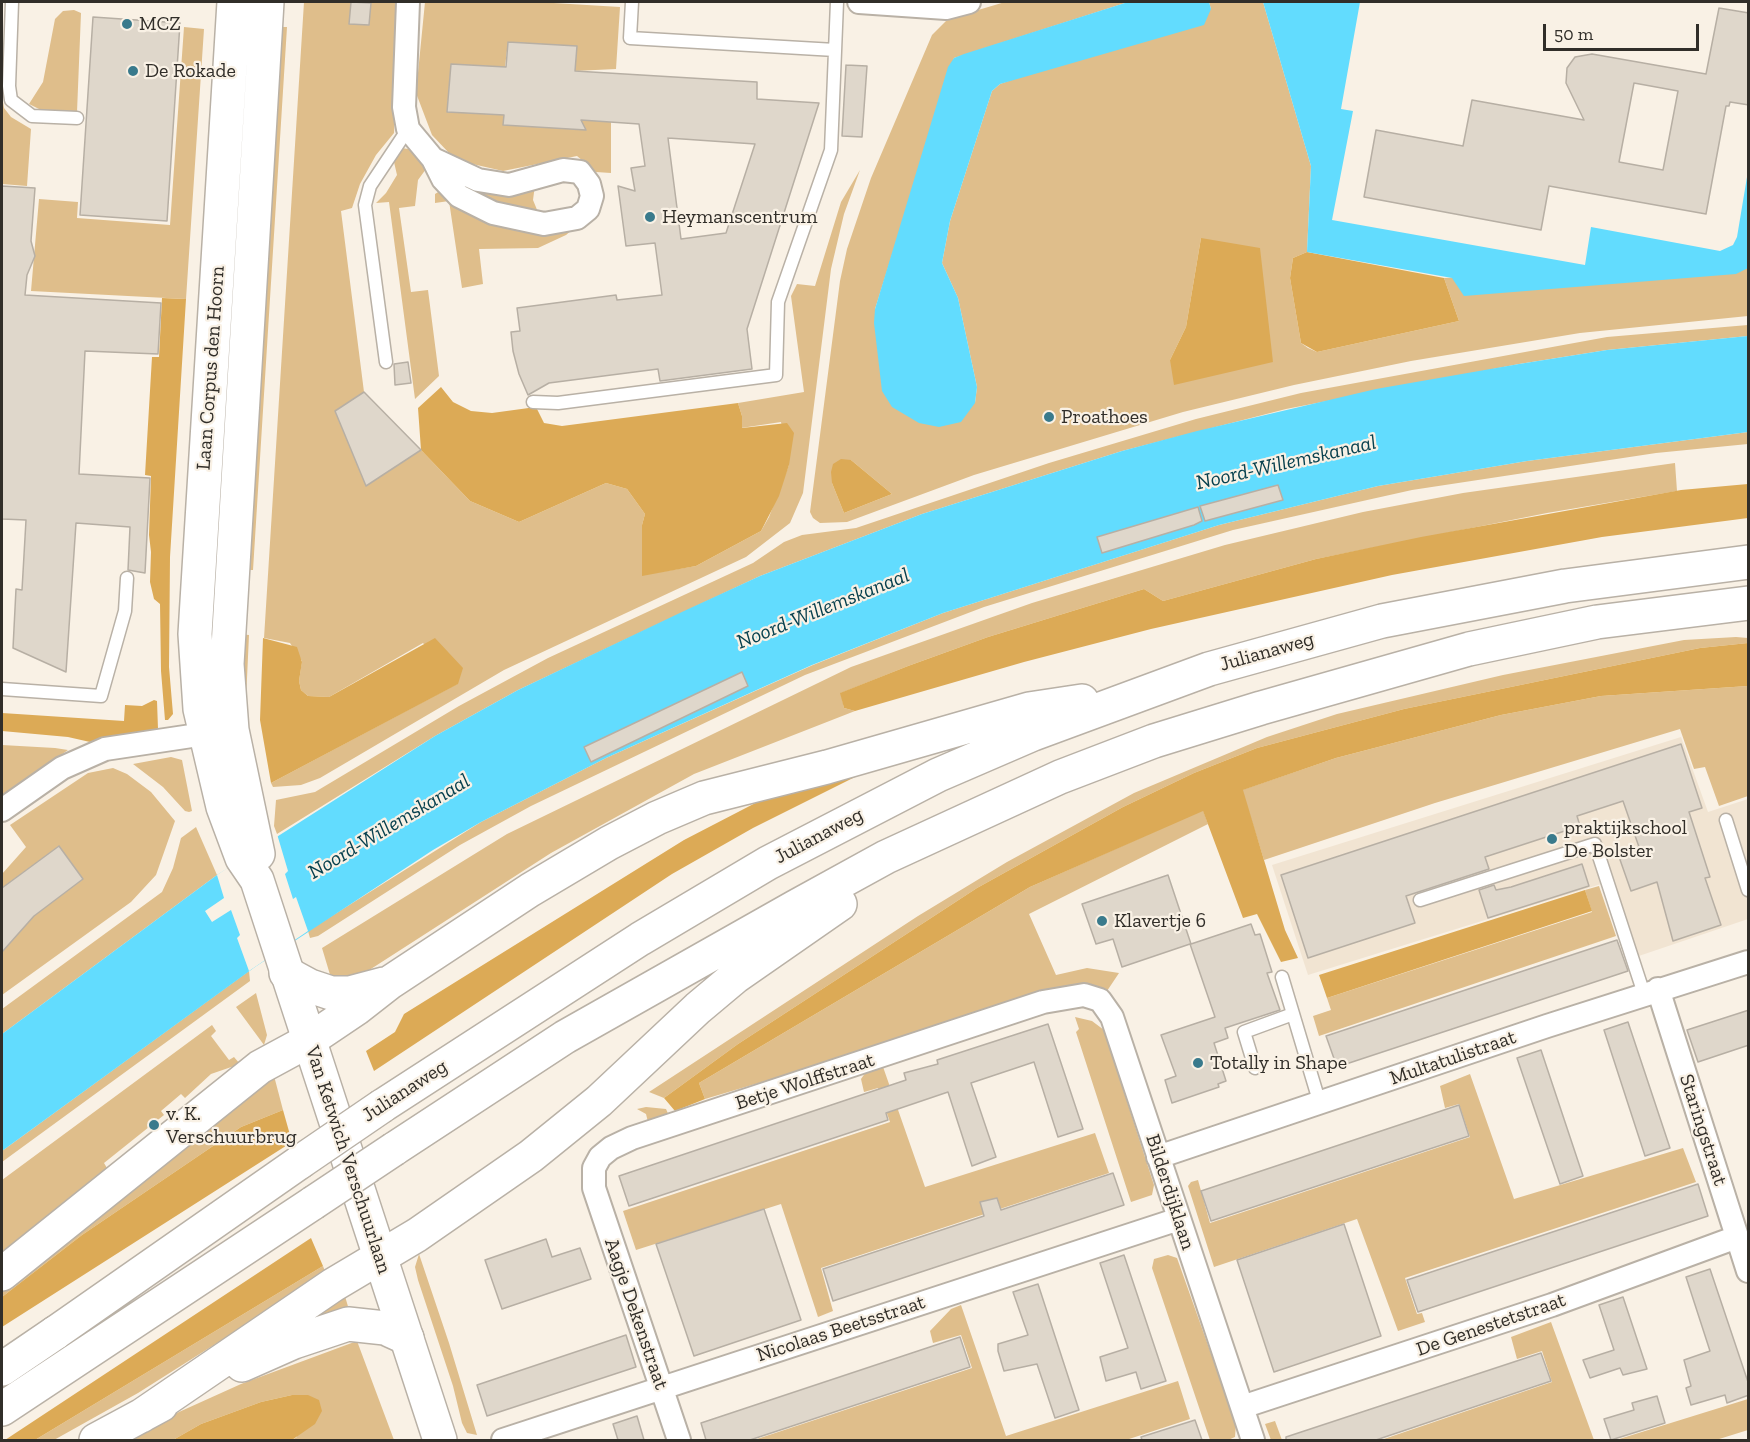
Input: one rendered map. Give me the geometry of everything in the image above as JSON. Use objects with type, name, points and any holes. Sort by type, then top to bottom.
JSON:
[{"type":"main road","name":"Laan Corpus den Hoorn","points":[[234,2],[195,634],[196,673],[218,732],[252,862]]},
{"type":"main road","name":"Laan Corpus den Hoorn","points":[[218,732],[228,702],[227,626],[267,2]]},
{"type":"main road","name":"Julianaweg","points":[[2,1369],[382,1106],[640,939],[768,863],[938,775],[1134,694],[1309,639],[1382,621],[1565,586],[1749,562]]},
{"type":"main road","points":[[2,1409],[565,1037],[886,857],[964,821],[1060,777],[1154,741],[1458,652],[1597,622],[1749,603]]},
{"type":"main road","points":[[2,1274],[260,1067],[308,1041],[389,983],[571,864],[639,827],[704,798],[827,767],[1029,708],[1134,694]]},
{"type":"main road","points":[[141,1416],[333,1286],[417,1235],[554,1139],[599,1101],[698,1008],[735,978],[964,821]]},
{"type":"main road","name":"Van Ketwich Verschuurlaan","points":[[252,862],[308,1041],[440,1440]]},
{"type":"main road","points":[[283,962],[310,986],[332,993],[350,993],[389,983]]},
{"type":"main road","points":[[96,1440],[294,1342],[348,1324],[385,1328],[407,1338]]},
{"type":"street","points":[[408,2],[404,107],[408,129],[433,159],[443,179],[459,196],[493,213],[544,224],[577,219],[588,209],[592,196],[589,184],[580,172],[563,170],[509,185],[478,180],[433,159]]},
{"type":"street","points":[[858,2],[946,8],[969,2]]},
{"type":"street","points":[[2,810],[62,768],[105,749],[218,732]]},
{"type":"street","name":"Multatulistraat","points":[[1158,1157],[1651,992],[1749,962]]},
{"type":"street","name":"Staringstraat","points":[[1651,992],[1749,1271]]},
{"type":"street","name":"Bilderdijklaan","points":[[1043,1002],[1084,995],[1100,1000],[1112,1017],[1253,1440]]},
{"type":"street","name":"Betje Wolffstraat","points":[[594,1188],[594,1168],[600,1157],[611,1148],[632,1138],[1043,1002]]},
{"type":"street","name":"Aagje Dekenstraat","points":[[594,1188],[679,1440]]},
{"type":"street","name":"Nicolaas Beetsstraat","points":[[503,1440],[1179,1219]]},
{"type":"street","name":"De Genestetstraat","points":[[1242,1407],[1552,1305],[1737,1237]]},
{"type":"lane","points":[[12,2],[9,86],[11,100],[32,116],[77,118]]},
{"type":"lane","points":[[632,2],[630,38],[836,50]]},
{"type":"lane","points":[[533,402],[558,403],[776,375],[778,302],[831,150],[837,2]]},
{"type":"lane","points":[[386,362],[366,205],[370,186],[408,129]]},
{"type":"lane","points":[[2,689],[101,696],[125,610],[127,578]]},
{"type":"lane","points":[[1726,820],[1749,890]]},
{"type":"lane","points":[[1420,900],[1595,844],[1651,992]]},
{"type":"lane","points":[[1282,977],[1320,1104]]},
{"type":"lane","points":[[1255,1068],[1244,1032],[1293,1014]]},
{"type":"shaded area","points":[[304,2],[401,2],[394,133],[376,155],[360,184],[352,208],[341,211],[364,392],[335,411],[366,486],[421,450],[470,501],[519,522],[606,483],[627,489],[645,514],[642,525],[642,575],[696,566],[761,531],[769,517],[789,465],[781,422],[741,428],[742,416],[738,403],[804,392],[791,296],[797,284],[815,286],[841,202],[860,170],[844,214],[831,269],[803,493],[790,523],[746,557],[504,670],[320,778],[301,785],[273,787],[271,783],[457,684],[423,643],[329,697],[308,696],[301,690],[299,681],[302,661],[290,643],[264,638]]},
{"type":"shaded area","points":[[425,2],[537,2],[620,7],[616,69],[575,71],[508,42],[505,67],[451,64],[447,111],[611,122],[611,173],[596,172],[577,156],[503,171],[468,163],[449,153],[432,135],[416,93]]},
{"type":"shaded area","points":[[1005,2],[1128,2],[954,58],[875,309],[975,403],[977,387],[958,298],[942,263],[950,221],[992,91],[1000,84],[1211,9],[1209,2],[1263,2],[1311,166],[1307,252],[1293,258],[1290,278],[1301,343],[1308,348],[1317,352],[1459,321],[1444,278],[1748,268],[1748,316],[1580,333],[1411,361],[1294,385],[1183,412],[974,475],[847,522],[820,523],[813,518],[810,512],[840,281],[847,249],[871,178],[932,35],[948,19]],"holes":[[[1201,238],[1273,362],[1170,360],[1186,327]],[[851,460],[892,494],[844,513],[832,483]]]},
{"type":"shaded area","points":[[74,10],[81,13],[77,112],[45,112],[29,104],[43,82],[55,19],[63,11]]},
{"type":"shaded area","points":[[184,27],[204,29],[186,299],[31,291],[39,199],[78,202],[77,218],[170,225]]},
{"type":"shaded area","points":[[277,27],[287,27],[253,570],[242,570]]},
{"type":"shaded area","points":[[2,95],[4,108],[11,117],[31,129],[27,186],[2,184]]},
{"type":"shaded area","points":[[402,148],[414,150],[426,169],[418,180],[415,206],[399,208],[411,292],[428,290],[439,376],[415,399],[389,202],[376,203],[386,193],[397,175],[394,162]]},
{"type":"shaded area","points":[[446,171],[535,185],[533,200],[540,217],[473,196]]},
{"type":"shaded area","points":[[443,189],[578,225],[566,235],[538,248],[479,249],[483,284],[462,288],[449,201],[435,203],[435,194]]},
{"type":"shaded area","points":[[1201,238],[1260,248],[1273,362],[1174,385],[1170,360],[1186,327]]},
{"type":"shaded area","points":[[1307,252],[1444,278],[1459,321],[1317,352],[1301,343],[1290,278],[1293,258]]},
{"type":"shaded area","points":[[162,298],[186,299],[170,557],[169,667],[173,714],[168,720],[165,720],[161,671],[160,604],[154,599],[150,582],[151,476],[145,475],[152,357],[159,357]]},
{"type":"shaded area","points":[[1748,325],[1748,336],[1607,350],[1519,364],[1286,409],[1122,451],[922,514],[760,576],[518,690],[435,736],[277,834],[274,826],[276,800],[315,792],[459,706],[548,658],[753,563],[784,542],[802,535],[856,528],[1049,463],[1196,419],[1301,393],[1607,337]]},
{"type":"shaded area","points":[[441,387],[453,402],[471,411],[492,413],[536,407],[544,423],[562,426],[738,403],[742,416],[742,428],[787,423],[794,433],[789,465],[779,496],[761,531],[696,566],[642,576],[642,525],[645,514],[627,489],[606,483],[519,522],[470,501],[421,450],[418,408]]},
{"type":"shaded area","points":[[1748,432],[1748,444],[1656,453],[1412,490],[1233,530],[984,607],[805,675],[531,806],[460,845],[318,936],[310,938],[308,931],[481,822],[606,758],[813,665],[943,613],[1219,525],[1378,486],[1527,461]]},
{"type":"shaded area","points":[[841,459],[851,460],[892,494],[844,513],[832,483],[831,472],[833,464]]},
{"type":"shaded area","points":[[1675,463],[1677,491],[1547,513],[1316,559],[1163,601],[1144,589],[988,637],[908,666],[841,693],[844,708],[855,711],[694,774],[551,853],[360,976],[331,978],[322,948],[507,834],[851,667],[1032,603],[1225,545],[1363,512],[1463,493]]},
{"type":"shaded area","points":[[1748,484],[1748,518],[1602,537],[1392,575],[1151,629],[1024,662],[855,711],[844,708],[840,693],[988,637],[1144,589],[1163,601],[1316,559],[1421,537],[1681,490]]},
{"type":"shaded area","points":[[238,634],[249,635],[246,700]]},
{"type":"shaded area","points":[[263,638],[297,647],[302,662],[299,681],[301,690],[308,696],[329,697],[435,638],[463,668],[458,684],[271,783],[260,720]]},
{"type":"shaded area","points":[[1748,638],[1748,643],[1700,648],[1404,709],[1257,748],[1194,773],[1123,807],[977,888],[738,1044],[664,1098],[649,1092],[918,916],[1007,862],[1134,793],[1267,737],[1337,714],[1503,675],[1684,640]]},
{"type":"shaded area","points":[[1748,643],[1748,686],[1601,696],[1501,715],[1336,758],[1243,790],[1285,930],[1298,958],[1281,962],[1257,914],[1243,918],[1203,811],[1030,887],[699,1083],[705,1099],[675,1111],[664,1098],[738,1044],[977,888],[1123,807],[1194,773],[1257,748],[1404,709],[1700,648]]},
{"type":"shaded area","points":[[1748,686],[1748,796],[1719,806],[1705,767],[1694,769],[1680,729],[1435,803],[1264,860],[1242,790],[1336,758],[1501,715],[1601,696]]},
{"type":"shaded area","points":[[154,700],[157,701],[158,729],[90,742],[68,737],[2,731],[2,713],[124,721],[125,705],[142,706]]},
{"type":"shaded area","name":"praktijkschool De Bolster","points":[[1681,737],[1708,812],[1748,799],[1748,919],[1627,960],[1601,884],[1308,975],[1272,865]]},
{"type":"shaded area","points":[[2,745],[55,748],[68,750],[2,797]]},
{"type":"shaded area","points":[[171,757],[182,760],[192,811],[185,811],[163,787],[133,764]]},
{"type":"shaded area","points":[[887,761],[753,828],[672,874],[374,1071],[366,1051],[395,1032],[404,1014],[684,840],[794,783]]},
{"type":"shaded area","points":[[113,768],[127,774],[151,792],[175,821],[156,875],[131,902],[2,995],[2,949],[36,914],[83,879],[59,846],[2,888],[2,874],[26,847],[10,825],[88,773]]},
{"type":"shaded area","points":[[1203,810],[1208,824],[1029,914],[1056,975],[1087,968],[1119,973],[1105,994],[1097,988],[1077,984],[705,1099],[699,1083],[1030,887]]},
{"type":"shaded area","points":[[196,827],[217,875],[2,1034],[2,1009],[162,892],[173,868],[181,838]]},
{"type":"shaded area","points":[[1599,886],[1616,936],[1319,1036],[1313,1016],[1331,1010],[1327,998],[1592,912],[1585,890]]},
{"type":"shaded area","points":[[1585,890],[1592,911],[1327,998],[1319,975]]},
{"type":"shaded area","points":[[249,971],[250,981],[2,1162],[2,1151]]},
{"type":"shaded area","points":[[256,993],[267,1035],[264,1045],[236,1007]]},
{"type":"shaded area","points":[[1075,1017],[1092,1021],[1104,1030],[1154,1185],[1152,1195],[1131,1202],[1076,1032],[1079,1029]]},
{"type":"shaded area","points":[[212,1025],[216,1031],[211,1036],[229,1060],[234,1057],[240,1064],[211,1074],[185,1098],[181,1094],[161,1111],[164,1115],[104,1163],[107,1168],[2,1265],[2,1180]]},
{"type":"shaded area","points":[[882,1064],[925,1187],[1095,1133],[1109,1173],[821,1268],[833,1311],[818,1317],[781,1204],[636,1250],[623,1211],[890,1122],[878,1088],[864,1092],[861,1079],[868,1069]]},
{"type":"shaded area","points":[[273,1072],[283,1110],[241,1127],[82,1235],[2,1297],[2,1284]]},
{"type":"shaded area","points":[[1470,1074],[1514,1199],[1683,1148],[1696,1182],[1405,1278],[1417,1314],[1422,1313],[1425,1322],[1398,1331],[1357,1219],[1214,1267],[1188,1186],[1191,1182],[1198,1180],[1210,1223],[1470,1137],[1459,1104],[1445,1108],[1440,1086]]},
{"type":"shaded area","points":[[646,1107],[666,1109],[670,1118],[648,1122],[646,1114],[637,1109]]},
{"type":"shaded area","points":[[283,1110],[292,1142],[2,1327],[2,1297],[82,1235],[241,1127]]},
{"type":"shaded area","points":[[311,1238],[323,1266],[35,1440],[5,1440]]},
{"type":"shaded area","points":[[419,1254],[477,1435],[467,1433],[462,1423],[453,1386],[418,1280],[415,1267]]},
{"type":"shaded area","points":[[1168,1255],[1177,1258],[1236,1424],[1235,1437],[1228,1440],[1210,1440],[1152,1268],[1154,1259]]},
{"type":"shaded area","points":[[323,1266],[326,1274],[138,1393],[54,1440],[35,1440]]},
{"type":"shaded area","points":[[344,1293],[350,1313],[252,1352]]},
{"type":"shaded area","points":[[961,1305],[1006,1436],[1178,1381],[1190,1419],[1126,1440],[754,1440],[972,1368],[961,1335],[933,1343],[930,1331],[951,1309]]},
{"type":"shaded area","points":[[1551,1322],[1594,1440],[1381,1440],[1552,1382],[1542,1351],[1517,1359],[1511,1337]]},
{"type":"shaded area","points":[[357,1341],[394,1440],[292,1440],[297,1437],[292,1395],[261,1402],[201,1424],[173,1440],[126,1440],[179,1412],[241,1384]]},
{"type":"shaded area","points":[[292,1395],[308,1395],[319,1400],[322,1411],[315,1424],[292,1440],[173,1440],[201,1424],[261,1402]]},
{"type":"shaded area","points":[[1748,1399],[1748,1430],[1716,1440],[1616,1440]]},
{"type":"shaded area","points":[[1275,1421],[1282,1440],[1271,1440],[1265,1424]]},
{"type":"water","points":[[1128,2],[1209,2],[1211,9],[1204,25],[1000,84],[992,91],[950,221],[942,263],[958,298],[977,387],[975,403],[961,422],[939,427],[919,423],[892,407],[882,391],[874,323],[875,309],[948,67],[954,58],[964,54]]},
{"type":"water","points":[[1263,2],[1360,2],[1341,109],[1353,111],[1332,220],[1585,265],[1591,227],[1720,251],[1733,245],[1737,237],[1748,171],[1748,268],[1736,274],[1464,296],[1452,278],[1307,252],[1311,166]]},
{"type":"water","name":"Noord-Willemskanaal","points":[[1748,336],[1748,432],[1527,461],[1378,486],[1219,525],[943,613],[812,665],[606,758],[481,822],[433,850],[255,967],[2,1151],[2,1034],[217,875],[435,736],[518,690],[684,611],[760,576],[922,514],[1122,451],[1197,431],[1376,389],[1519,364],[1607,350]]},
{"type":"pier","points":[[277,834],[288,871],[285,874],[293,899],[296,897],[308,931],[249,971],[237,938],[240,935],[231,910],[212,922],[205,911],[224,898],[217,875]]},
{"type":"building","points":[[351,2],[371,3],[369,25],[349,24]]},
{"type":"building","points":[[1719,8],[1749,13],[1749,105],[1730,102],[1729,106],[1726,106],[1706,214],[1549,186],[1541,230],[1364,197],[1376,130],[1463,146],[1472,100],[1584,120],[1566,83],[1567,68],[1575,57],[1592,54],[1706,74]],"holes":[[[1634,83],[1678,91],[1663,170],[1619,162]]]},
{"type":"building","name":"De Rokade","points":[[93,17],[180,23],[167,221],[80,215]]},
{"type":"building","name":"Heymanscentrum","points":[[508,42],[577,46],[575,71],[757,82],[757,99],[819,103],[747,329],[752,369],[660,381],[658,369],[549,383],[528,395],[513,351],[511,332],[520,331],[517,308],[616,295],[617,300],[662,295],[655,243],[626,246],[618,186],[635,191],[631,168],[645,166],[639,124],[581,120],[586,130],[503,125],[504,115],[447,112],[451,64],[506,67]],"holes":[[[668,138],[755,144],[726,233],[681,239]]]},
{"type":"building","points":[[846,65],[867,66],[862,137],[842,136]]},
{"type":"building","points":[[2,186],[35,188],[31,241],[35,256],[27,275],[25,295],[161,303],[158,354],[85,351],[79,474],[150,478],[145,573],[128,570],[130,527],[76,523],[66,672],[13,648],[16,589],[22,590],[26,520],[2,519]]},
{"type":"building","points":[[408,362],[411,383],[395,385],[394,364]]},
{"type":"building","points":[[364,392],[421,450],[366,486],[335,411]]},
{"type":"building","points":[[1278,485],[1283,500],[1205,521],[1200,506]]},
{"type":"building","points":[[1198,507],[1202,521],[1194,525],[1102,553],[1097,537]]},
{"type":"building","points":[[742,672],[748,686],[591,762],[584,747]]},
{"type":"building","points":[[1681,744],[1702,808],[1689,812],[1710,877],[1705,878],[1721,925],[1673,941],[1657,882],[1631,891],[1618,854],[1639,847],[1623,801],[1577,816],[1580,826],[1485,857],[1489,869],[1406,896],[1415,923],[1308,958],[1281,875]]},
{"type":"building","points":[[59,846],[83,879],[34,916],[2,952],[2,888]]},
{"type":"building","points":[[1582,864],[1589,886],[1488,918],[1479,890],[1494,885],[1496,890],[1511,887]]},
{"type":"building","points":[[1168,875],[1191,944],[1251,924],[1255,935],[1260,934],[1272,972],[1267,973],[1280,1010],[1225,1028],[1228,1038],[1214,1043],[1226,1081],[1218,1084],[1219,1087],[1172,1103],[1165,1080],[1176,1076],[1161,1035],[1215,1017],[1190,944],[1122,967],[1113,939],[1096,944],[1082,904]]},
{"type":"building","points":[[1617,940],[1628,971],[1337,1067],[1326,1036]]},
{"type":"building","points":[[1749,1010],[1749,1045],[1698,1062],[1687,1030]]},
{"type":"building","points":[[1628,1022],[1670,1148],[1645,1156],[1604,1030]]},
{"type":"building","points":[[1048,1024],[1083,1129],[1058,1137],[1034,1062],[971,1083],[996,1157],[972,1166],[948,1092],[886,1113],[888,1120],[629,1206],[619,1176],[906,1080],[904,1073],[938,1064],[937,1060]]},
{"type":"building","points":[[1541,1050],[1583,1176],[1560,1184],[1517,1058]]},
{"type":"building","points":[[1459,1105],[1469,1136],[1211,1221],[1201,1191]]},
{"type":"building","points":[[1113,1173],[1124,1205],[833,1301],[823,1269],[984,1216],[980,1202],[997,1198],[1001,1210]]},
{"type":"building","points":[[1698,1184],[1708,1216],[1418,1312],[1407,1280]]},
{"type":"building","points":[[764,1209],[801,1320],[694,1356],[656,1244]]},
{"type":"building","points":[[1344,1224],[1381,1336],[1274,1372],[1237,1260]]},
{"type":"building","points":[[546,1239],[552,1257],[580,1248],[591,1279],[502,1309],[485,1260]]},
{"type":"building","points":[[1124,1255],[1166,1381],[1141,1389],[1136,1372],[1106,1381],[1100,1357],[1128,1348],[1100,1263]]},
{"type":"building","points":[[1710,1269],[1749,1385],[1749,1395],[1727,1403],[1725,1395],[1691,1405],[1686,1388],[1691,1386],[1684,1360],[1710,1351],[1686,1277]]},
{"type":"building","points":[[1038,1284],[1079,1410],[1055,1418],[1037,1364],[1004,1371],[998,1351],[998,1344],[1028,1335],[1013,1292]]},
{"type":"building","points":[[1623,1297],[1647,1369],[1623,1375],[1620,1368],[1590,1378],[1583,1360],[1614,1350],[1599,1305]]},
{"type":"building","points":[[626,1335],[636,1367],[487,1416],[477,1385]]},
{"type":"building","points":[[960,1337],[970,1367],[750,1440],[706,1440],[701,1423]]},
{"type":"building","points":[[1541,1353],[1551,1381],[1376,1440],[1286,1440],[1286,1437]]},
{"type":"building","points":[[1657,1396],[1665,1423],[1611,1440],[1604,1419],[1634,1410],[1632,1403]]},
{"type":"building","points":[[637,1416],[644,1440],[618,1440],[613,1424]]},
{"type":"building","points":[[1195,1420],[1202,1440],[1142,1440],[1141,1437]]},
{"type":"place","name":"MCZ","points":[[127,24]]},
{"type":"place","name":"De Rokade","points":[[133,71]]},
{"type":"place","name":"Heymanscentrum","points":[[650,217]]},
{"type":"place","name":"Proathoes","points":[[1049,417]]},
{"type":"place","name":"praktijkschool De Bolster","points":[[1552,839]]},
{"type":"place","name":"Klavertje 6","points":[[1102,921]]},
{"type":"place","name":"Totally in Shape","points":[[1198,1063]]},
{"type":"place","name":"v. K. Verschuurbrug","points":[[154,1125]]}]
